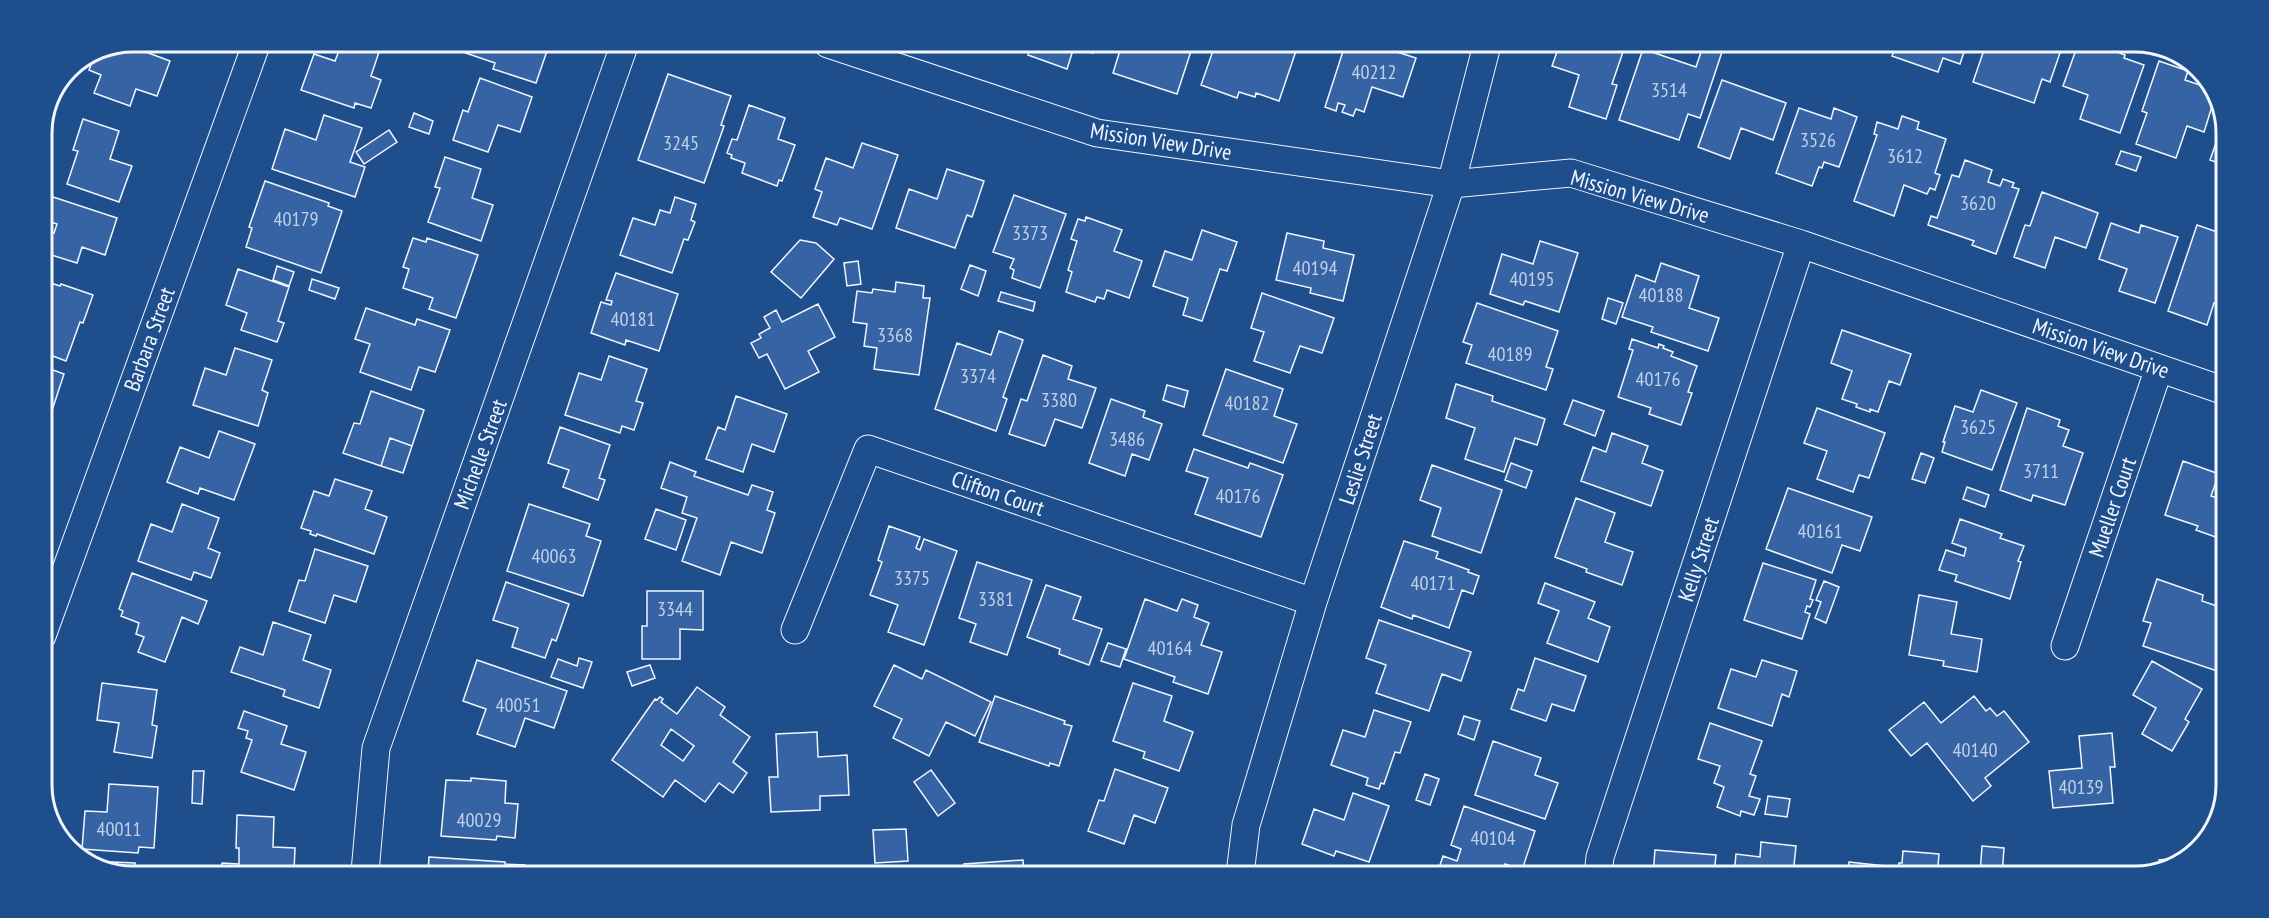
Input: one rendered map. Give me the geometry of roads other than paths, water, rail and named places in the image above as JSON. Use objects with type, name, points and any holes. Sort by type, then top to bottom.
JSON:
[{"type":"street","name":"Barbara Street","points":[[53,606],[252,52]]},
{"type":"street","name":"Michelle Street","points":[[365,866],[375,748],[623,52]]},
{"type":"street","name":"Mission View Drive","points":[[852,52],[1097,133],[1451,184],[1571,173],[1801,244],[2216,388]]},
{"type":"street","name":"Leslie Street","points":[[1241,866],[1246,825],[1313,602],[1451,184],[1485,52]]},
{"type":"street","name":"Kelly Street","points":[[1600,866],[1604,846],[1801,244]]},
{"type":"street","name":"Mueller Court","points":[[2066,646],[2159,368]]},
{"type":"street","name":"Clifton Court","points":[[795,630],[868,448],[1313,602]]}]
